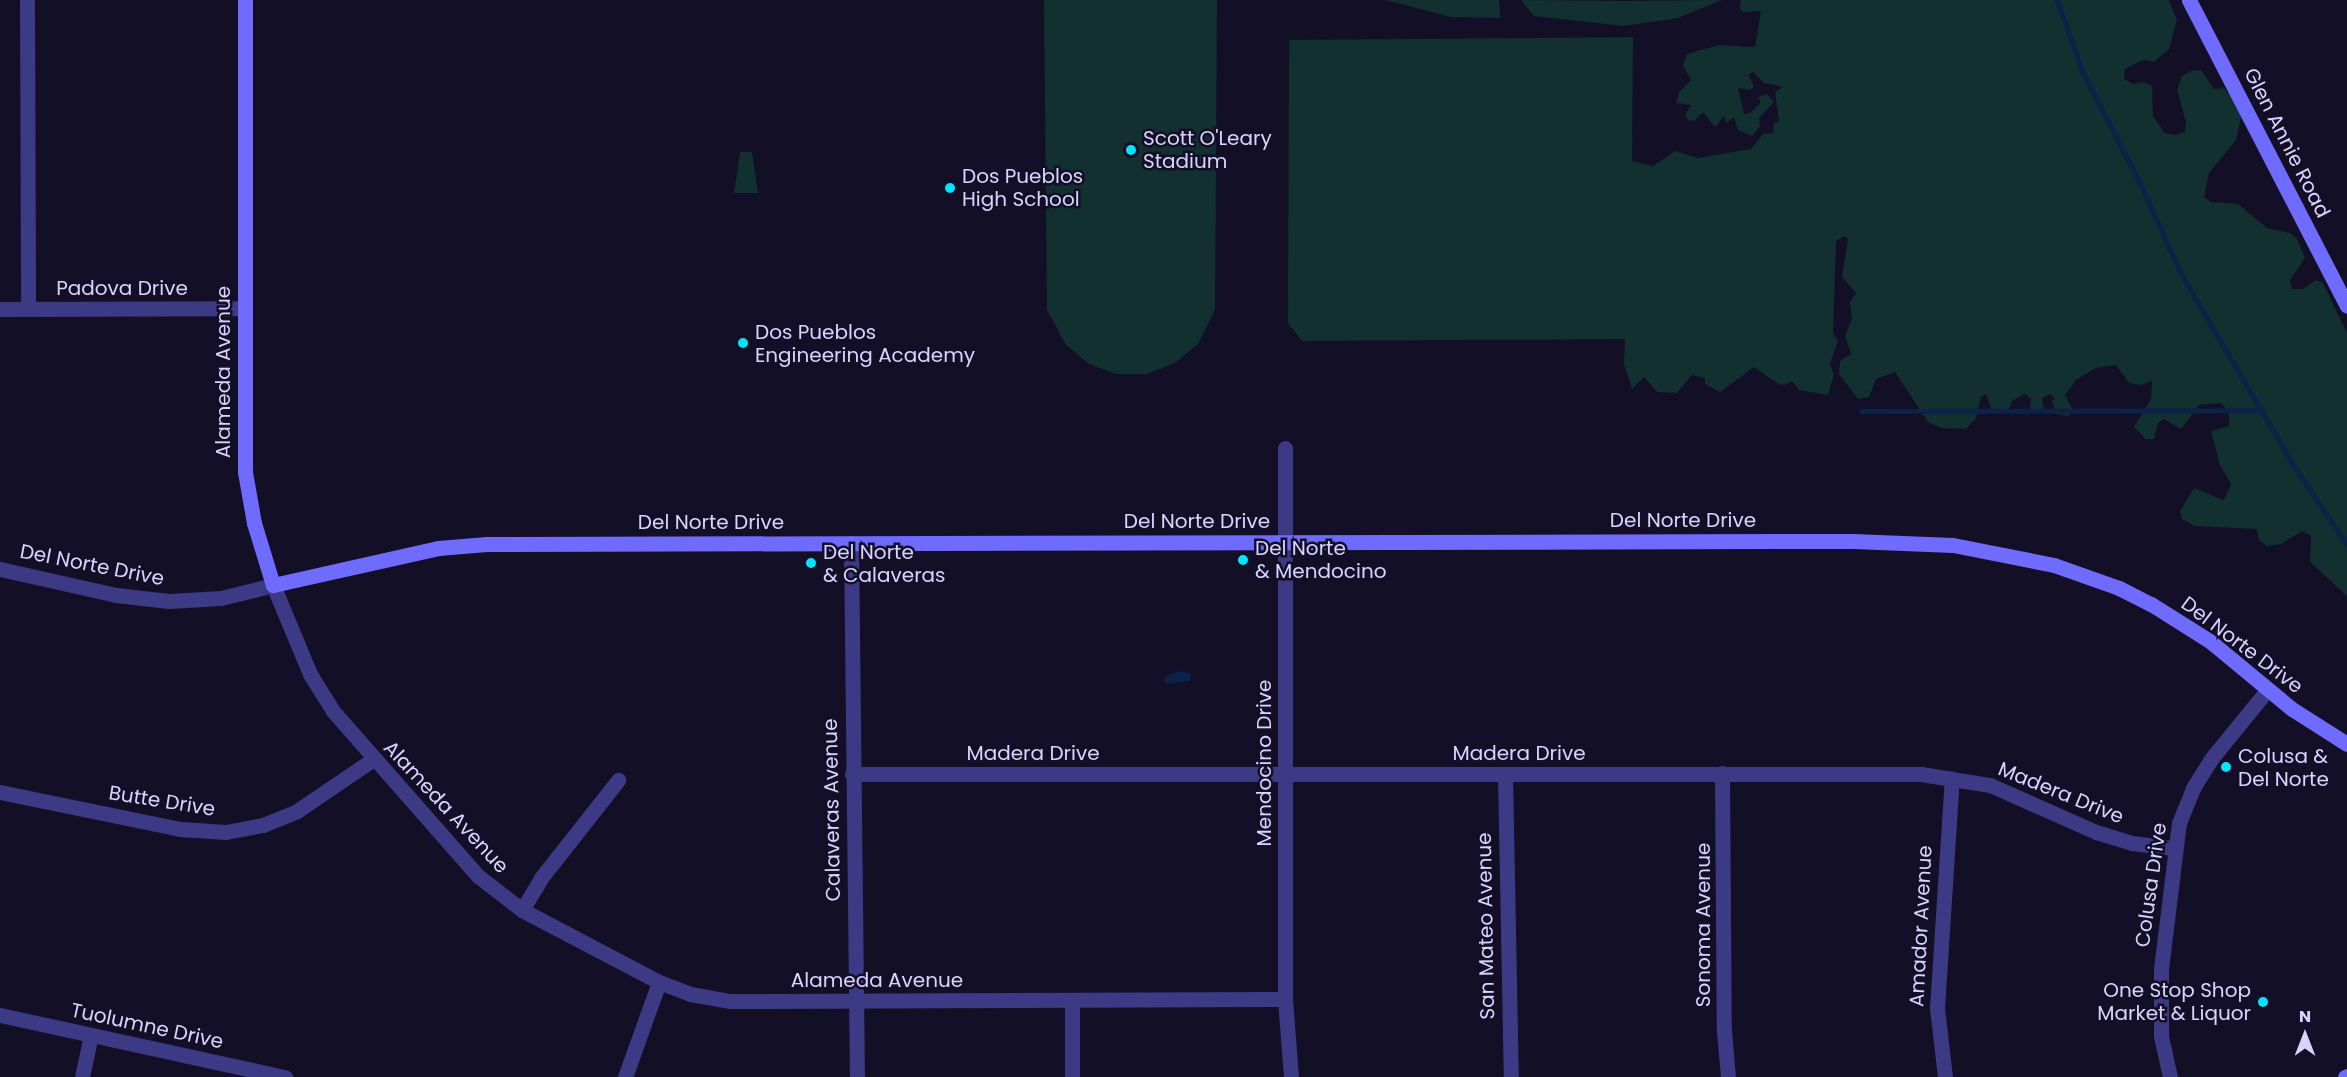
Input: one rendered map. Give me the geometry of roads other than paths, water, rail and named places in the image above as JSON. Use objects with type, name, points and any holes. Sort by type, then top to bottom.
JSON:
[{"type":"street","points":[[27,0],[28,309]]},
{"type":"street","name":"Alameda Avenue","points":[[244,0],[245,472],[254,523],[273,585],[310,674],[372,760],[478,876],[522,910],[659,982],[720,1000],[1285,999]]},
{"type":"street","name":"Glen Annie Road","points":[[2189,0],[2347,306]]},
{"type":"street","name":"Padova Drive","points":[[0,309],[244,308]]},
{"type":"street","name":"Mendocino Drive","points":[[1285,448],[1285,999],[1290,1077]]},
{"type":"street","name":"Del Norte Drive","points":[[0,569],[116,595],[169,601],[221,598],[454,546],[1853,541],[1972,546],[2054,565],[2119,588],[2174,617],[2320,729],[2347,744]]},
{"type":"street","name":"Calaveras Avenue","points":[[851,543],[857,1077]]},
{"type":"street","name":"Colusa Drive","points":[[2170,1077],[2159,1014],[2173,848],[2193,788],[2211,759],[2268,689]]},
{"type":"street","name":"Butte Drive","points":[[0,792],[180,829],[226,832],[263,825],[297,811],[372,760]]},
{"type":"street","name":"Madera Drive","points":[[852,774],[1880,772],[1952,778],[2006,791],[2113,838],[2173,848]]},
{"type":"street","name":"Sonoma Avenue","points":[[1722,773],[1724,1031],[1728,1077]]},
{"type":"street","name":"San Mateo Avenue","points":[[1505,774],[1511,1077]]},
{"type":"street","name":"Amador Avenue","points":[[1945,1077],[1937,1008],[1952,778]]},
{"type":"street","points":[[522,910],[541,878],[618,780]]},
{"type":"street","points":[[626,1077],[659,982]]},
{"type":"street","points":[[1072,1001],[1072,1077]]},
{"type":"street","name":"Tuolumne Drive","points":[[0,1015],[285,1077]]},
{"type":"street","points":[[82,1077],[91,1035]]},
{"type":"water","points":[[1179,671],[1191,673],[1190,681],[1166,684],[1164,677]]},
{"type":"waterway","points":[[2057,0],[2082,71],[2140,184],[2181,274],[2293,465],[2347,545]]},
{"type":"waterway","points":[[1861,411],[2262,410]]},
{"type":"place","name":"Scott O'Leary Stadium","points":[[1131,150]]},
{"type":"place","name":"Dos Pueblos High School","points":[[950,188]]},
{"type":"place","name":"Dos Pueblos Engineering Academy","points":[[743,343]]},
{"type":"place","name":"Del Norte & Mendocino","points":[[1243,560]]},
{"type":"place","name":"Del Norte & Calaveras","points":[[811,563]]},
{"type":"place","name":"Colusa & Del Norte","points":[[2226,767]]},
{"type":"place","name":"One Stop Shop Market & Liquor","points":[[2263,1002]]}]
